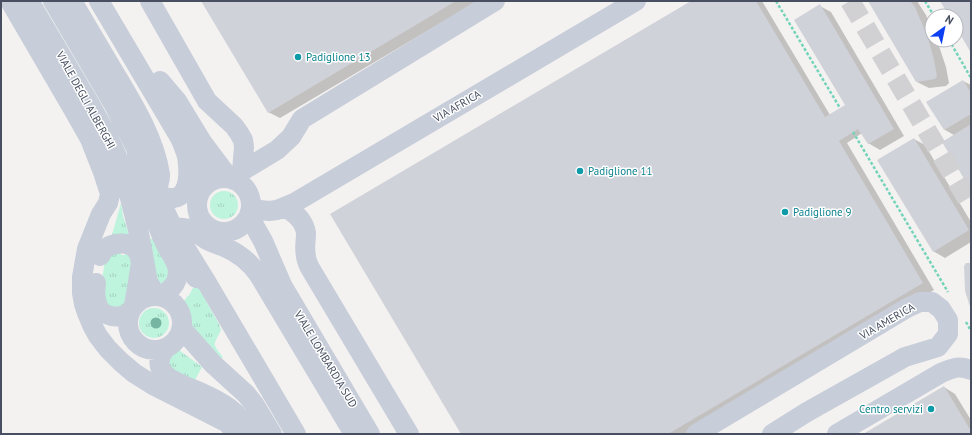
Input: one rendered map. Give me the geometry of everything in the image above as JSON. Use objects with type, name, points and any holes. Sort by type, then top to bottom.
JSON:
[{"type":"street","points":[[10,1],[90,139],[104,172],[110,194],[112,212],[97,270],[96,297],[99,308],[108,315],[118,317],[127,313],[144,298],[151,296],[172,299],[179,296],[188,281],[194,277],[202,279],[207,283]]},
{"type":"street","name":"VIALE DEGLI ALBERGHI","points":[[29,1],[92,106],[116,154],[128,190],[140,238],[142,256],[148,282],[154,293],[162,297]]},
{"type":"street","points":[[53,1],[125,124],[150,174],[173,228],[296,434]]},
{"type":"street","points":[[72,1],[133,103],[148,134],[157,159],[161,176],[157,192]]},
{"type":"street","points":[[150,1],[207,101],[234,126],[243,140],[244,147],[235,176]]},
{"type":"street","points":[[201,190],[206,184],[213,180],[235,176],[277,150],[291,136],[302,119],[495,1]]},
{"type":"street","name":"VIA AFRICA","points":[[281,209],[294,203],[636,1]]},
{"type":"street","points":[[111,2],[184,146],[187,156],[187,183],[183,193],[176,198],[168,198],[157,192]]},
{"type":"street","points":[[111,2],[160,81],[171,105],[194,147],[201,174],[201,190],[197,207],[200,216],[204,223],[219,232],[228,232],[236,229],[243,224],[250,213],[251,200],[248,191],[202,142],[177,101],[160,81]]},
{"type":"street","points":[[136,148],[142,177],[153,213],[161,234],[178,268],[176,282],[162,297]]},
{"type":"street","points":[[110,194],[108,203],[101,214],[87,249],[82,277],[84,304],[92,325],[108,349],[134,373],[153,385],[226,422],[236,434]]},
{"type":"street","points":[[250,213],[281,209],[293,212],[298,216],[306,233],[306,257],[310,268],[409,434]]},
{"type":"street","points":[[153,213],[158,221],[165,226],[192,230],[208,241],[236,253],[254,268],[354,434]]},
{"type":"street","name":"VIALE LOMBARDIA SUD","points":[[250,213],[282,285],[370,434]]},
{"type":"street","name":"VIALE LOMBARDIA SUD","points":[[219,232],[234,238],[250,248],[282,285]]},
{"type":"street","points":[[100,256],[106,248],[116,244],[131,245],[142,256]]},
{"type":"street","name":"VIALE DEGLI ALBERGHI","points":[[133,308],[142,256]]},
{"type":"street","points":[[162,297],[177,307],[181,314],[182,321],[174,340],[162,352],[159,360],[161,369],[172,380],[204,394],[229,408],[240,418],[250,434]]},
{"type":"street","name":"VIA AMERICA","points":[[696,434],[907,308],[920,302],[932,302],[941,309],[948,320],[948,334],[938,347],[905,357],[807,412],[772,434]]},
{"type":"street","points":[[133,308],[129,316],[128,323],[134,340],[141,346],[150,350],[156,350],[174,340]]},
{"type":"street","points":[[174,340],[213,364],[246,394],[254,404],[272,434]]},
{"type":"street","points":[[838,434],[941,373],[953,368],[964,367],[971,370]]},
{"type":"path","points":[[776,1],[840,108]]},
{"type":"path","points":[[953,48],[971,78]]},
{"type":"path","points":[[853,132],[951,296]]},
{"type":"path","points":[[963,317],[971,331]]},
{"type":"green space","points":[[224,191],[230,192],[234,195],[237,199],[237,211],[234,215],[230,218],[224,219],[218,218],[214,215],[211,211],[210,205],[211,199],[214,195],[218,192]]},
{"type":"green space","points":[[121,203],[123,216],[131,241],[110,242]]},
{"type":"green space","points":[[155,237],[171,262],[168,283],[156,284],[150,239]]},
{"type":"green space","points":[[121,248],[121,255],[125,255],[126,248],[132,252],[134,283],[122,307],[108,307],[101,286],[106,254]]},
{"type":"green space","points":[[194,286],[203,291],[206,301],[219,324],[221,330],[215,341],[215,346],[223,357],[221,359],[191,328],[190,316],[183,302]]},
{"type":"green space","points":[[154,308],[165,312],[169,323],[165,334],[154,338],[143,334],[139,323],[143,312]]},
{"type":"green space","points":[[179,350],[202,367],[194,382],[170,370],[168,356]]},
{"type":"building","name":"Padiglione 13","points":[[201,1],[456,1],[268,113]]},
{"type":"building","points":[[691,1],[756,1],[825,117],[845,105],[794,20],[820,4],[894,129],[868,144],[858,129],[839,141],[923,283],[668,434],[461,434],[330,214]]},
{"type":"building","points":[[868,1],[910,1],[915,7],[924,28],[924,48],[931,48],[937,76],[935,79],[916,82]]},
{"type":"building","points":[[940,1],[971,1],[971,53],[964,41],[964,8],[944,8]]},
{"type":"building","points":[[963,80],[971,93],[971,114],[944,130],[926,102]]},
{"type":"building","points":[[971,124],[971,186],[969,187],[942,142]]},
{"type":"building","points":[[914,138],[969,230],[933,252],[877,160]]},
{"type":"building","points":[[966,263],[971,263],[971,310],[965,291],[964,266]]},
{"type":"building","name":"Centro servizi","points":[[944,386],[971,431],[971,434],[863,434]]},
{"type":"tunnel","points":[[850,1],[971,205]]},
{"type":"place","name":"Padiglione 13","points":[[298,57]]},
{"type":"place","name":"Padiglione 11","points":[[580,171]]},
{"type":"place","name":"Padiglione 9","points":[[785,212]]},
{"type":"place","name":"Centro servizi","points":[[931,409]]}]
